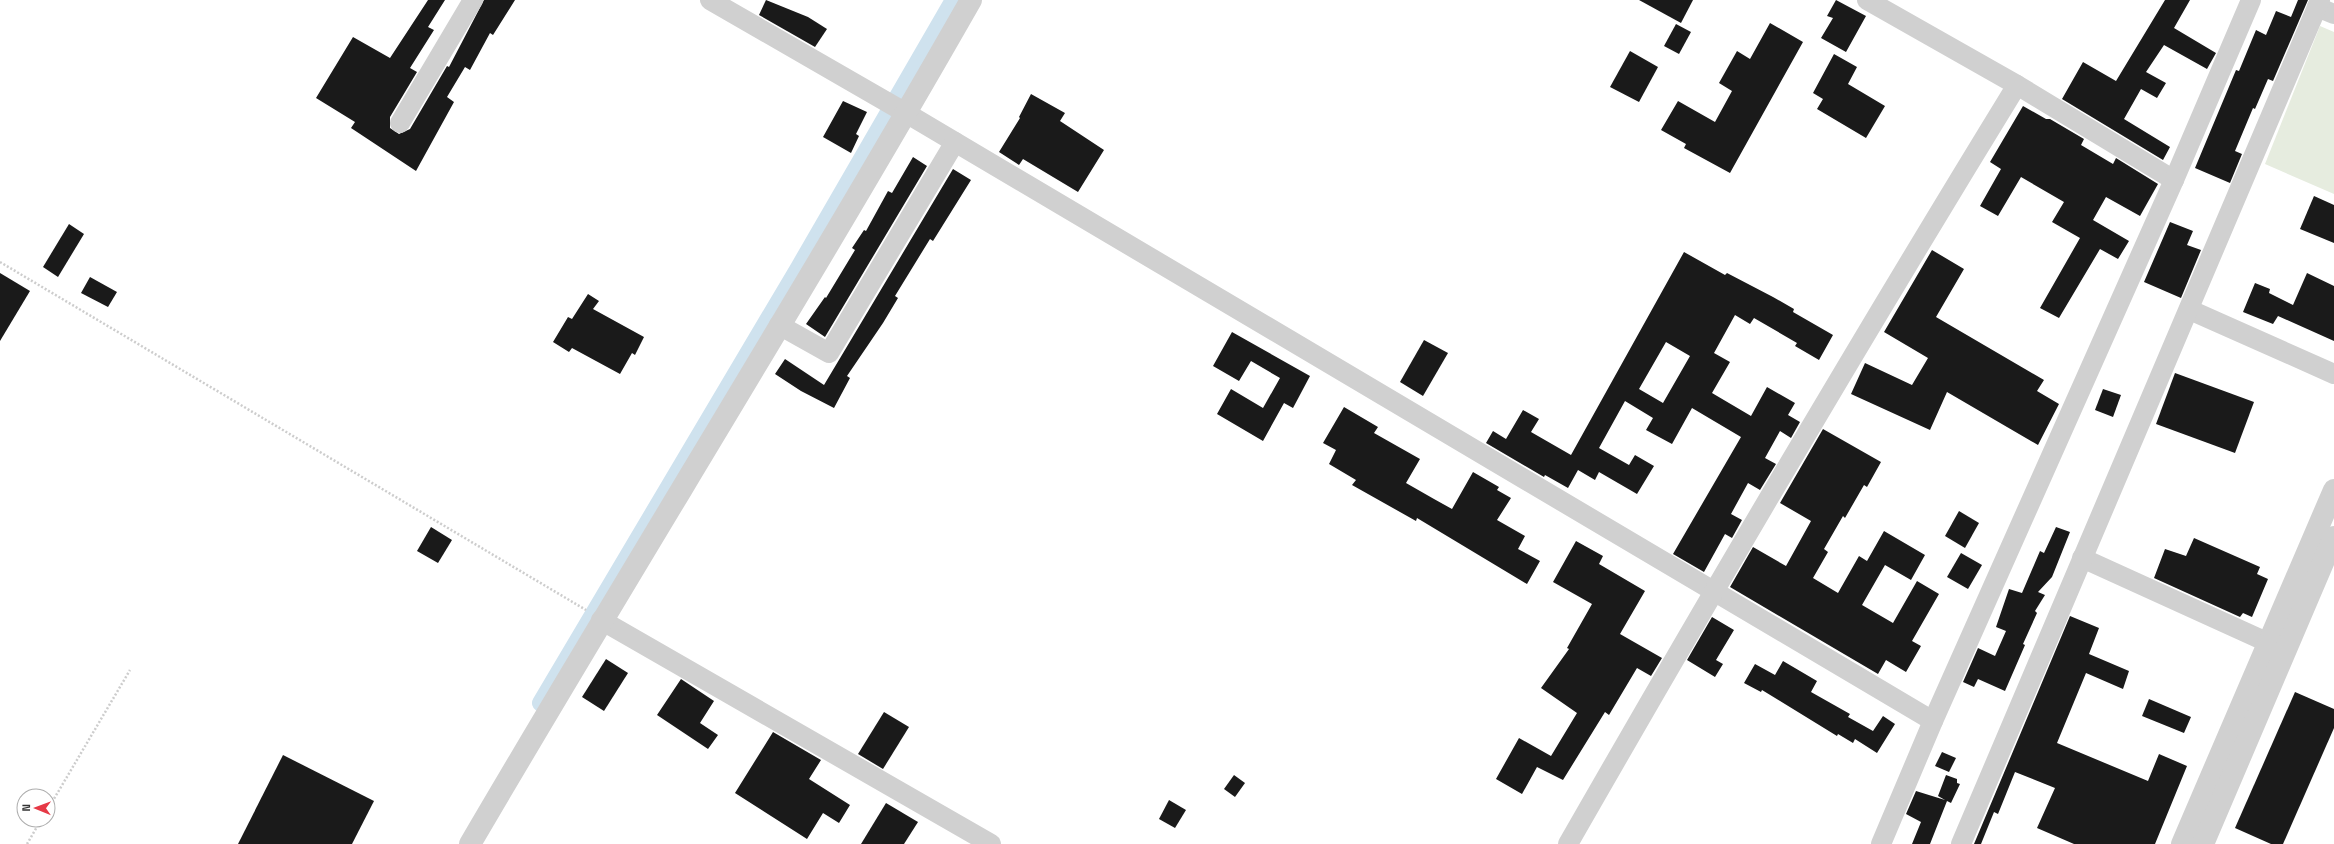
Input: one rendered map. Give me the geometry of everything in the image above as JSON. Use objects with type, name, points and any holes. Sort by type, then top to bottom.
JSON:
[{"type":"street","points":[[400,123],[473,0]]},
{"type":"street","points":[[710,0],[906,113],[1933,721]]},
{"type":"street","points":[[470,844],[602,620],[906,113],[971,0]]},
{"type":"street","points":[[1867,0],[2017,85],[2174,180]]},
{"type":"street","points":[[1881,844],[1933,721],[2174,180],[2251,0]]},
{"type":"street","points":[[1961,844],[2082,558],[2324,7]]},
{"type":"street","points":[[1568,844],[1713,592],[1883,304],[2017,85]]},
{"type":"street","points":[[779,325],[829,353],[955,142]]},
{"type":"street","points":[[2190,310],[2334,374]]},
{"type":"street","points":[[2182,844],[2334,490]]},
{"type":"street","points":[[2203,844],[2334,537]]},
{"type":"street","points":[[2082,558],[2269,643]]},
{"type":"street","points":[[602,620],[991,844]]},
{"type":"street","points":[[1890,824],[1894,844]]},
{"type":"path","points":[[0,262],[602,620]]},
{"type":"path","points":[[56,795],[130,670]]},
{"type":"path","points":[[27,844],[36,828]]},
{"type":"shaded area","points":[[2320,26],[2334,32],[2334,194],[2265,164]]},
{"type":"building","points":[[428,0],[445,0],[428,27],[434,30],[410,68],[417,72],[390,117],[390,128],[399,134],[410,129],[447,66],[449,67],[484,0],[515,0],[493,35],[490,33],[470,70],[465,67],[447,97],[454,102],[416,171],[351,128],[355,122],[316,98],[353,37],[390,58]]},
{"type":"building","points":[[766,0],[808,17],[827,29],[815,47],[759,15]]},
{"type":"building","points":[[1639,0],[1693,0],[1681,23]]},
{"type":"building","points":[[1836,0],[1866,16],[1846,52],[1821,38],[1833,18],[1827,16]]},
{"type":"building","points":[[2165,0],[2190,0],[2174,28],[2216,53],[2207,69],[2164,45],[2146,72],[2166,83],[2157,98],[2141,89],[2124,119],[2170,147],[2163,160],[2062,99],[2083,62],[2116,81]]},
{"type":"building","points":[[2298,0],[2308,0],[2273,81],[2268,79],[2255,109],[2253,108],[2235,151],[2242,154],[2230,183],[2195,168],[2236,70],[2239,71],[2256,30],[2266,35],[2276,11],[2291,17]]},
{"type":"building","points":[[1770,23],[1803,42],[1730,173],[1684,148],[1686,144],[1661,130],[1678,101],[1715,122],[1732,91],[1719,83],[1737,51],[1750,59]]},
{"type":"building","points":[[1676,24],[1691,32],[1679,54],[1664,46]]},
{"type":"building","points":[[1630,51],[1658,67],[1639,102],[1610,87]]},
{"type":"building","points":[[1834,54],[1857,67],[1848,84],[1885,106],[1866,138],[1817,109],[1823,99],[1813,93]]},
{"type":"building","points":[[1031,94],[1065,113],[1060,121],[1104,150],[1078,192],[1023,159],[1019,165],[999,152],[1020,118],[1019,117]]},
{"type":"building","points":[[843,101],[867,112],[856,134],[859,136],[851,153],[823,137]]},
{"type":"building","points":[[2023,106],[2046,119],[2050,119],[2084,139],[2081,145],[2113,164],[2116,158],[2158,184],[2140,216],[2106,197],[2093,220],[2129,241],[2118,259],[2100,249],[2059,318],[2040,308],[2080,238],[2052,222],[2064,202],[2021,177],[1998,216],[1980,206],[2001,169],[1990,162]]},
{"type":"building","points":[[913,157],[927,166],[825,337],[806,324],[825,297],[826,298],[855,250],[852,248],[864,230],[866,231],[888,191],[892,193]]},
{"type":"building","points":[[953,169],[971,180],[933,241],[930,239],[895,296],[898,298],[883,323],[847,376],[850,378],[834,408],[801,391],[775,374],[785,359],[824,385]]},
{"type":"building","points":[[2314,196],[2334,205],[2334,243],[2300,229]]},
{"type":"building","points":[[2170,222],[2193,231],[2187,245],[2201,250],[2181,298],[2144,282]]},
{"type":"building","points":[[69,224],[84,234],[58,277],[43,267]]},
{"type":"building","points":[[1932,250],[1964,269],[1936,317],[2044,380],[2037,391],[2059,404],[2038,445],[1947,392],[1930,430],[1851,394],[1865,363],[1912,385],[1928,358],[1884,332]]},
{"type":"building","points":[[1684,252],[1725,275],[1727,273],[1773,297],[1794,309],[1793,312],[1833,335],[1819,360],[1795,346],[1797,343],[1754,318],[1750,324],[1735,315],[1714,353],[1730,362],[1712,393],[1751,416],[1767,387],[1795,403],[1788,415],[1800,422],[1791,438],[1780,431],[1765,458],[1776,464],[1760,490],[1748,483],[1731,514],[1742,520],[1732,538],[1725,534],[1704,572],[1673,554],[1741,437],[1692,408],[1672,444],[1646,430],[1653,418],[1625,401],[1599,448],[1629,465],[1635,455],[1654,466],[1637,494],[1599,472],[1595,480],[1578,470],[1568,488],[1545,475],[1544,477],[1486,443],[1493,431],[1506,439],[1523,410],[1539,419],[1531,432],[1571,455]],"holes":[[[1666,342],[1690,356],[1663,403],[1639,389]]]},
{"type":"building","points":[[0,273],[30,291],[0,341]]},
{"type":"building","points":[[2307,273],[2334,286],[2334,341],[2278,316],[2273,324],[2243,312],[2255,283],[2270,289],[2269,293],[2293,305]]},
{"type":"building","points":[[90,277],[117,292],[108,307],[81,293]]},
{"type":"building","points":[[588,294],[599,301],[593,309],[644,337],[635,355],[632,353],[620,374],[572,348],[569,352],[553,342],[568,317],[572,319]]},
{"type":"building","points":[[1232,332],[1310,376],[1293,408],[1284,403],[1263,441],[1217,414],[1231,389],[1263,408],[1280,378],[1251,361],[1239,381],[1213,366]]},
{"type":"building","points":[[1424,340],[1448,353],[1423,396],[1400,382]]},
{"type":"building","points":[[2175,373],[2254,402],[2235,453],[2156,424]]},
{"type":"building","points":[[2103,389],[2121,395],[2113,417],[2095,410]]},
{"type":"building","points":[[1344,407],[1378,427],[1374,433],[1420,459],[1406,483],[1452,509],[1473,472],[1499,487],[1497,490],[1511,498],[1497,520],[1525,536],[1518,549],[1540,561],[1527,584],[1417,518],[1416,521],[1352,485],[1356,480],[1329,464],[1336,450],[1323,443]]},
{"type":"building","points":[[1823,429],[1881,462],[1867,487],[1864,485],[1845,518],[1843,516],[1824,549],[1828,552],[1813,578],[1838,593],[1859,556],[1867,561],[1884,531],[1925,555],[1911,580],[1885,565],[1862,605],[1893,623],[1917,581],[1939,594],[1912,641],[1921,646],[1906,672],[1886,660],[1878,674],[1730,587],[1753,547],[1786,566],[1811,521],[1780,503]]},
{"type":"building","points":[[1959,511],[1979,523],[1965,548],[1945,536]]},
{"type":"building","points":[[431,527],[452,540],[438,563],[417,551]]},
{"type":"building","points":[[2056,527],[2070,532],[2052,577],[2038,592],[2045,595],[2035,611],[2037,613],[2023,644],[2025,645],[2005,691],[1978,679],[1974,687],[1963,682],[1978,648],[1995,656],[2006,631],[1996,627],[2009,589],[2022,593],[2040,551],[2044,553]]},
{"type":"building","points":[[2194,538],[2260,567],[2257,574],[2268,579],[2252,617],[2243,613],[2240,617],[2154,578],[2165,549],[2186,556]]},
{"type":"building","points":[[1576,541],[1603,556],[1599,564],[1645,591],[1620,634],[1662,658],[1651,676],[1637,668],[1609,715],[1605,712],[1563,780],[1537,767],[1522,794],[1496,779],[1519,738],[1551,756],[1577,713],[1541,688],[1569,649],[1567,648],[1592,604],[1553,582]]},
{"type":"building","points":[[1961,553],[1982,565],[1968,589],[1947,577]]},
{"type":"building","points":[[2070,616],[2099,628],[2089,654],[2129,671],[2123,689],[2086,673],[2057,743],[2148,781],[2159,754],[2187,766],[2155,844],[2074,844],[2037,828],[2055,788],[2015,772],[1998,814],[1994,812],[1981,844],[1974,844]]},
{"type":"building","points":[[1712,617],[1734,630],[1716,660],[1723,664],[1715,677],[1687,660]]},
{"type":"building","points":[[606,659],[628,673],[604,711],[582,697]]},
{"type":"building","points":[[1783,661],[1817,681],[1811,692],[1850,714],[1848,717],[1873,731],[1883,716],[1895,724],[1877,753],[1855,739],[1853,743],[1838,734],[1837,736],[1762,690],[1761,692],[1744,683],[1755,664],[1775,675]]},
{"type":"building","points":[[681,679],[714,701],[700,723],[718,735],[708,749],[657,715]]},
{"type":"building","points":[[2295,692],[2334,709],[2334,728],[2283,844],[2271,844],[2235,828]]},
{"type":"building","points":[[2149,699],[2191,717],[2184,733],[2142,716]]},
{"type":"building","points":[[884,712],[909,727],[883,769],[858,754]]},
{"type":"building","points":[[773,732],[821,760],[809,779],[850,805],[839,823],[823,813],[807,839],[735,793]]},
{"type":"building","points":[[1942,752],[1956,758],[1949,772],[1935,766]]},
{"type":"building","points":[[283,755],[374,801],[352,844],[238,844]]},
{"type":"building","points":[[1234,775],[1245,783],[1235,797],[1224,789]]},
{"type":"building","points":[[1946,775],[1957,779],[1957,783],[1960,784],[1951,803],[1947,801],[1930,844],[1912,844],[1921,822],[1906,814],[1916,791],[1945,800],[1938,796]]},
{"type":"building","points":[[1169,800],[1186,810],[1175,828],[1159,819]]},
{"type":"building","points":[[886,803],[918,822],[904,844],[861,844]]},
{"type":"waterway","points":[[541,703],[799,268],[954,0]]}]
